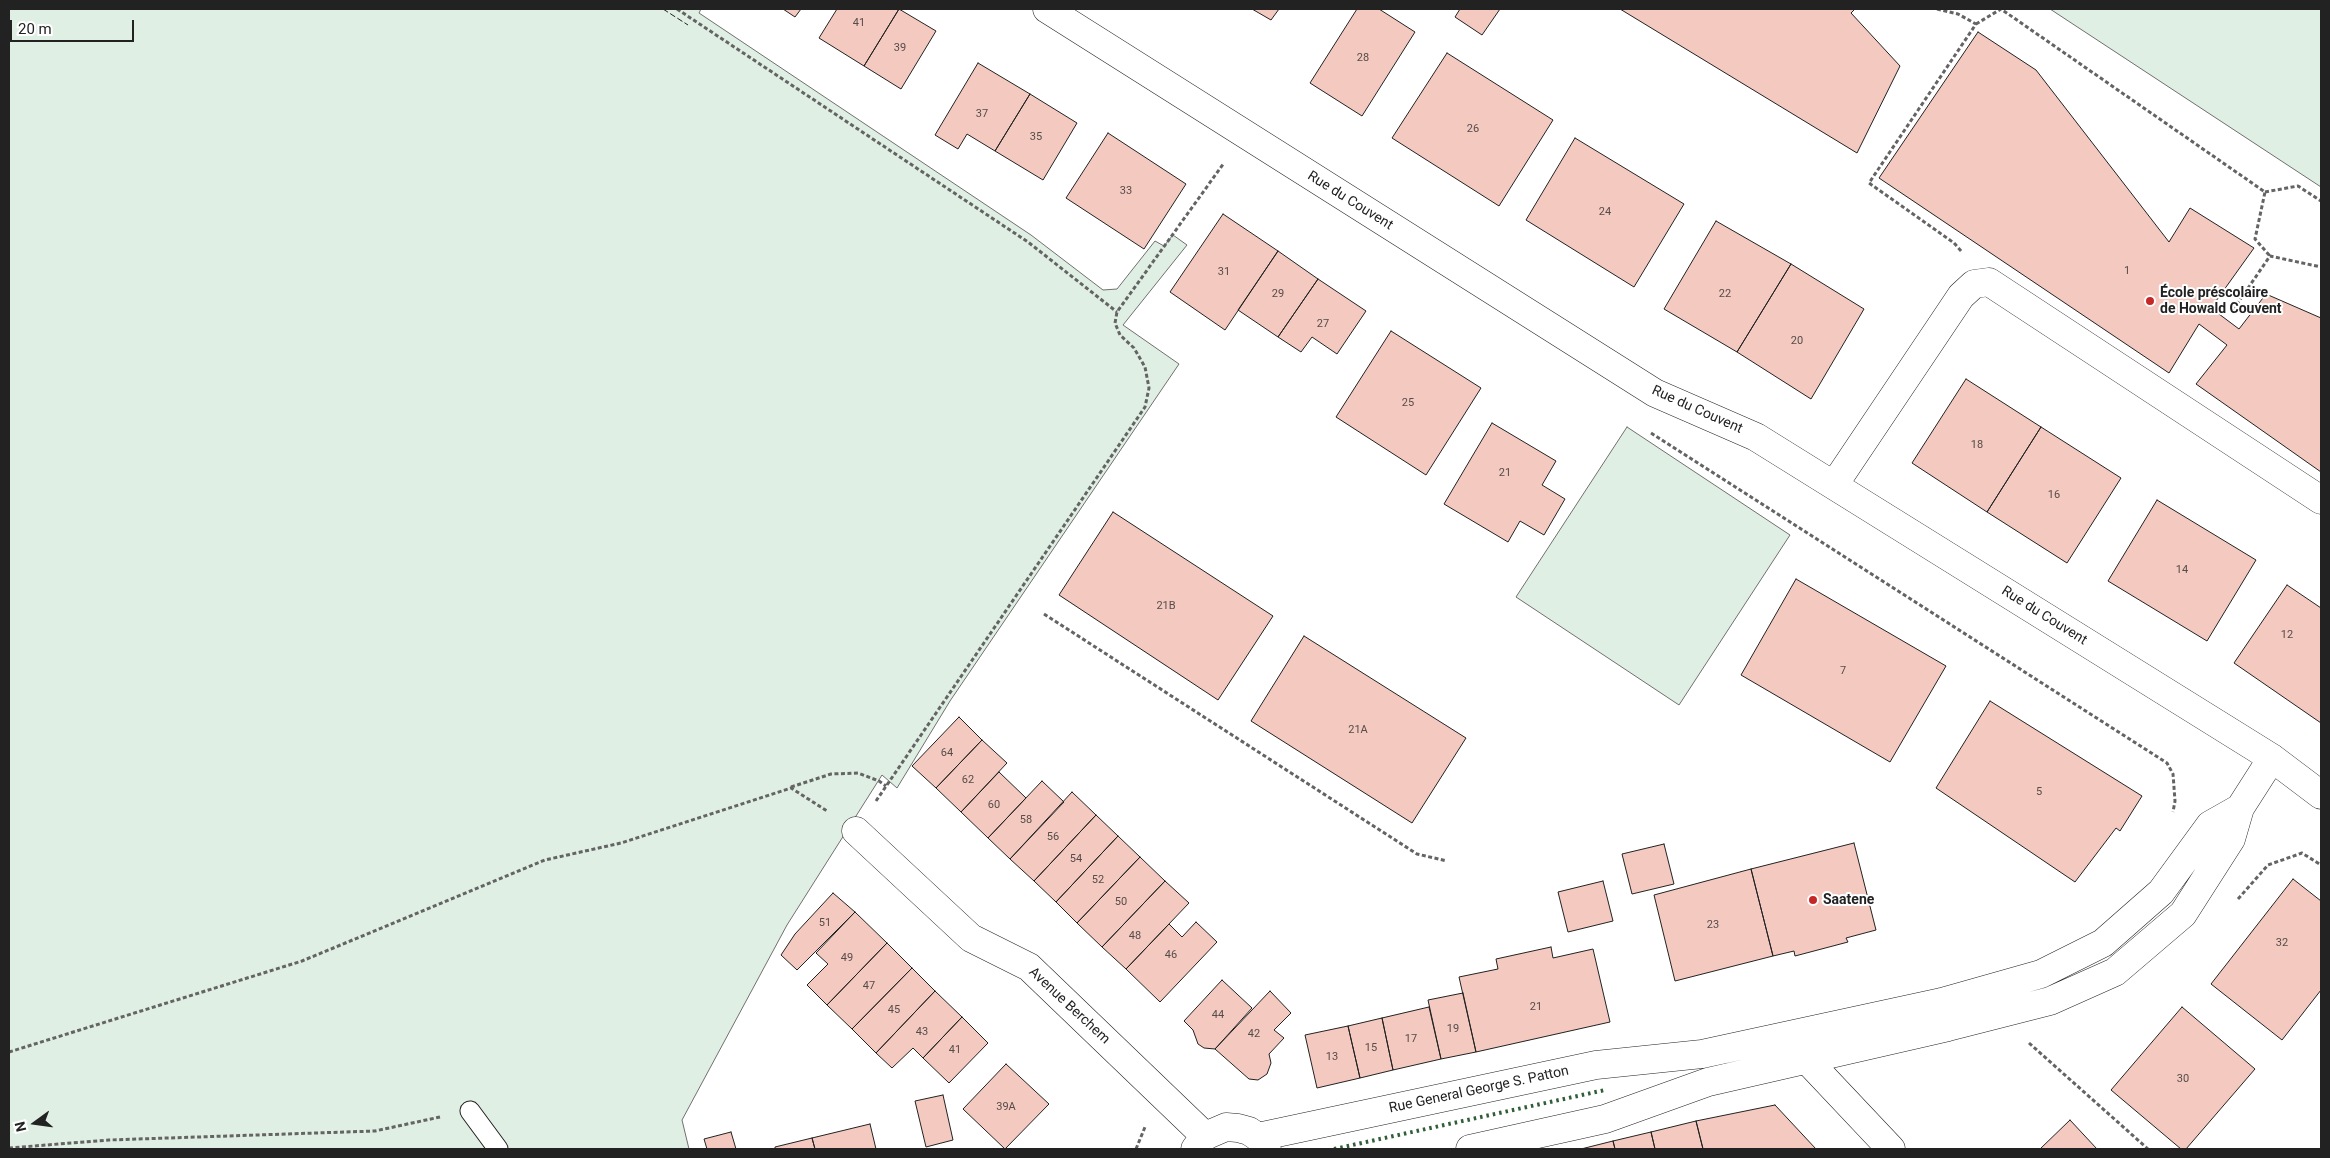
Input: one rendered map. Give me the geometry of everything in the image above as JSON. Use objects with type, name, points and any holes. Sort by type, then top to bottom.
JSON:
[{"type":"street","name":"Rue du Couvent","points":[[1059,12],[1245,134],[1655,393],[1756,437],[2272,758],[2321,795]]},
{"type":"street","points":[[1834,485],[1960,296],[1974,284],[1989,282],[2321,500]]},
{"type":"street","name":"Rue General George S. Patton","points":[[1262,1143],[1596,1065],[1702,1054],[1813,1029],[1945,1015],[1998,1015],[2050,1001],[2115,972],[2183,914],[2231,839],[2240,808],[2272,758]]},
{"type":"street","name":"Rue General George S. Patton","points":[[1470,1149],[1605,1119],[1708,1082],[1814,1059],[1945,1015],[2041,974],[2103,943],[2161,892],[2210,825],[2240,808]]},
{"type":"street","name":"Avenue Berchem","points":[[856,831],[971,938],[1029,967],[1200,1143],[1226,1127],[1248,1131],[1262,1143]]},
{"type":"street","points":[[1813,1029],[1814,1059],[1891,1149]]},
{"type":"street","points":[[1702,1054],[1708,1082]]},
{"type":"lane","points":[[470,1110],[498,1149]]},
{"type":"path","points":[[677,9],[1028,242],[1117,312]]},
{"type":"path","points":[[1936,9],[1958,14],[1976,24]]},
{"type":"path","points":[[1989,282],[1954,242],[1869,183],[1976,24],[2001,9],[2265,192],[2298,186],[2321,202]]},
{"type":"path","points":[[791,788],[856,831],[1145,407],[1149,388],[1145,367],[1134,348],[1120,336],[1115,323],[1117,312],[1245,134]]},
{"type":"path","points":[[2265,192],[2254,240],[2270,256],[2321,267]]},
{"type":"path","points":[[2233,310],[2270,256]]},
{"type":"path","points":[[1655,393],[1637,424],[2167,763],[2173,774],[2175,801],[2172,820]]},
{"type":"path","points":[[1044,614],[1416,854],[1447,861]]},
{"type":"path","points":[[9,1052],[302,961],[545,860],[621,843],[831,774],[858,773],[879,780],[886,786]]},
{"type":"path","points":[[1998,1015],[2148,1149]]},
{"type":"path","points":[[9,1148],[109,1140],[374,1131],[470,1110]]},
{"type":"green space","points":[[9,9],[701,9],[699,13],[1031,235],[1103,290],[1117,289],[1155,241],[1164,246],[1173,235],[1187,245],[1123,325],[1179,364],[950,701],[897,788],[882,775],[787,925],[682,1120],[689,1149],[9,1149]]},
{"type":"green space","points":[[2050,9],[2321,9],[2321,187]]},
{"type":"green space","points":[[1627,427],[1790,535],[1679,705],[1516,597]]},
{"type":"building","points":[[783,9],[801,9],[795,17]]},
{"type":"building","points":[[837,9],[899,9],[864,66],[819,38]]},
{"type":"building","points":[[899,9],[936,31],[901,89],[864,66]]},
{"type":"building","points":[[1252,9],[1279,9],[1271,20]]},
{"type":"building","points":[[1357,9],[1379,9],[1415,32],[1362,116],[1310,83]]},
{"type":"building","points":[[1460,9],[1500,9],[1482,35],[1455,17]]},
{"type":"building","points":[[1620,9],[1855,9],[1851,13],[1900,66],[1857,153]]},
{"type":"building","points":[[1978,32],[2036,70],[2169,242],[2190,208],[2254,248],[2211,308],[2239,329],[2266,294],[2321,318],[2321,472],[2196,384],[2227,345],[2199,324],[2169,373],[1879,178]]},
{"type":"building","points":[[1447,53],[1553,120],[1499,206],[1392,138]]},
{"type":"building","points":[[978,63],[1030,94],[995,151],[967,134],[958,149],[935,135]]},
{"type":"building","points":[[1030,94],[1077,123],[1043,180],[995,151]]},
{"type":"building","points":[[1108,133],[1186,184],[1144,249],[1066,198]]},
{"type":"building","points":[[1575,138],[1684,204],[1634,287],[1526,220]]},
{"type":"building","points":[[1223,214],[1278,251],[1225,330],[1170,292]]},
{"type":"building","points":[[1716,221],[1791,264],[1737,352],[1664,309]]},
{"type":"building","points":[[1278,251],[1318,279],[1278,337],[1238,310]]},
{"type":"building","points":[[1791,264],[1864,309],[1811,399],[1737,352]]},
{"type":"building","points":[[1318,279],[1366,311],[1337,354],[1312,337],[1301,352],[1278,337]]},
{"type":"building","points":[[1391,331],[1481,388],[1426,475],[1336,417]]},
{"type":"building","points":[[1966,379],[2041,427],[1987,512],[1912,463]]},
{"type":"building","points":[[1492,423],[1556,461],[1542,485],[1565,499],[1544,535],[1520,521],[1508,542],[1444,504]]},
{"type":"building","points":[[2041,427],[2121,478],[2067,563],[1987,512]]},
{"type":"building","points":[[2157,500],[2256,560],[2207,641],[2108,581]]},
{"type":"building","points":[[1113,512],[1273,616],[1218,700],[1059,595]]},
{"type":"building","points":[[1796,579],[1946,666],[1890,762],[1741,675]]},
{"type":"building","points":[[2287,585],[2321,608],[2321,723],[2234,663]]},
{"type":"building","points":[[1304,636],[1466,738],[1412,823],[1251,721]]},
{"type":"building","points":[[1990,701],[2142,796],[2120,831],[2116,828],[2075,882],[1936,788]]},
{"type":"building","points":[[959,717],[982,740],[936,788],[912,766]]},
{"type":"building","points":[[982,740],[1007,763],[961,812],[936,788]]},
{"type":"building","points":[[999,772],[1026,798],[988,838],[961,812]]},
{"type":"building","points":[[1042,781],[1064,802],[1010,859],[988,838]]},
{"type":"building","points":[[1072,792],[1096,815],[1034,881],[1010,859]]},
{"type":"building","points":[[1096,815],[1118,836],[1056,902],[1034,881]]},
{"type":"building","points":[[1118,836],[1140,857],[1077,923],[1056,902]]},
{"type":"building","name":"Saatene","points":[[1854,843],[1876,930],[1846,938],[1848,942],[1795,956],[1794,951],[1773,956],[1751,869]]},
{"type":"building","points":[[1664,844],[1674,884],[1632,894],[1622,854]]},
{"type":"building","points":[[1140,857],[1165,881],[1102,947],[1077,923]]},
{"type":"building","points":[[1751,869],[1773,956],[1675,981],[1654,895]]},
{"type":"building","points":[[2293,879],[2321,901],[2321,990],[2282,1040],[2211,984]]},
{"type":"building","points":[[1165,881],[1189,903],[1126,969],[1102,947]]},
{"type":"building","points":[[1603,881],[1613,921],[1568,932],[1558,892]]},
{"type":"building","points":[[833,893],[855,912],[797,970],[781,955],[795,934]]},
{"type":"building","points":[[855,912],[887,943],[827,1005],[807,985],[828,964],[816,953]]},
{"type":"building","points":[[1196,922],[1217,942],[1160,1002],[1126,969],[1169,924],[1182,937]]},
{"type":"building","points":[[887,943],[912,968],[852,1029],[827,1005]]},
{"type":"building","points":[[1551,947],[1553,958],[1593,949],[1610,1022],[1476,1052],[1459,977],[1498,969],[1496,959]]},
{"type":"building","points":[[912,968],[935,991],[876,1053],[852,1029]]},
{"type":"building","points":[[1222,980],[1252,1008],[1215,1049],[1204,1048],[1198,1044],[1193,1030],[1184,1021]]},
{"type":"building","points":[[935,991],[962,1017],[923,1058],[913,1048],[892,1068],[876,1053]]},
{"type":"building","points":[[1270,991],[1291,1013],[1274,1030],[1284,1038],[1269,1054],[1271,1063],[1267,1074],[1258,1080],[1249,1079],[1215,1049]]},
{"type":"building","points":[[1463,993],[1476,1052],[1441,1059],[1428,1000]]},
{"type":"building","points":[[1429,1007],[1441,1059],[1393,1070],[1382,1018]]},
{"type":"building","points":[[2182,1007],[2255,1069],[2186,1149],[2181,1149],[2111,1090]]},
{"type":"building","points":[[962,1017],[988,1043],[949,1083],[923,1058]]},
{"type":"building","points":[[1382,1018],[1393,1070],[1360,1078],[1348,1026]]},
{"type":"building","points":[[1348,1026],[1360,1078],[1317,1088],[1305,1035]]},
{"type":"building","points":[[1006,1064],[1049,1104],[1005,1149],[963,1109]]},
{"type":"building","points":[[943,1095],[953,1140],[926,1147],[915,1101]]},
{"type":"building","points":[[1775,1105],[1816,1149],[1703,1149],[1696,1121]]},
{"type":"building","points":[[2070,1120],[2097,1149],[2040,1149]]},
{"type":"building","points":[[1696,1121],[1703,1149],[1655,1149],[1651,1132]]},
{"type":"building","points":[[870,1124],[876,1149],[815,1149],[812,1138]]},
{"type":"building","points":[[731,1132],[736,1149],[707,1149],[704,1139]]},
{"type":"building","points":[[1651,1132],[1655,1149],[1615,1149],[1613,1141]]},
{"type":"building","points":[[812,1138],[815,1149],[775,1149],[775,1147]]},
{"type":"building","points":[[1613,1141],[1615,1149],[1581,1149]]},
{"type":"hedge","points":[[1334,1149],[1605,1090]]},
{"type":"fence","points":[[663,9],[688,25]]},
{"type":"place","name":"École préscolaire de Howald Couvent","points":[[2150,301]]},
{"type":"place","name":"Saatene","points":[[1813,900]]}]
